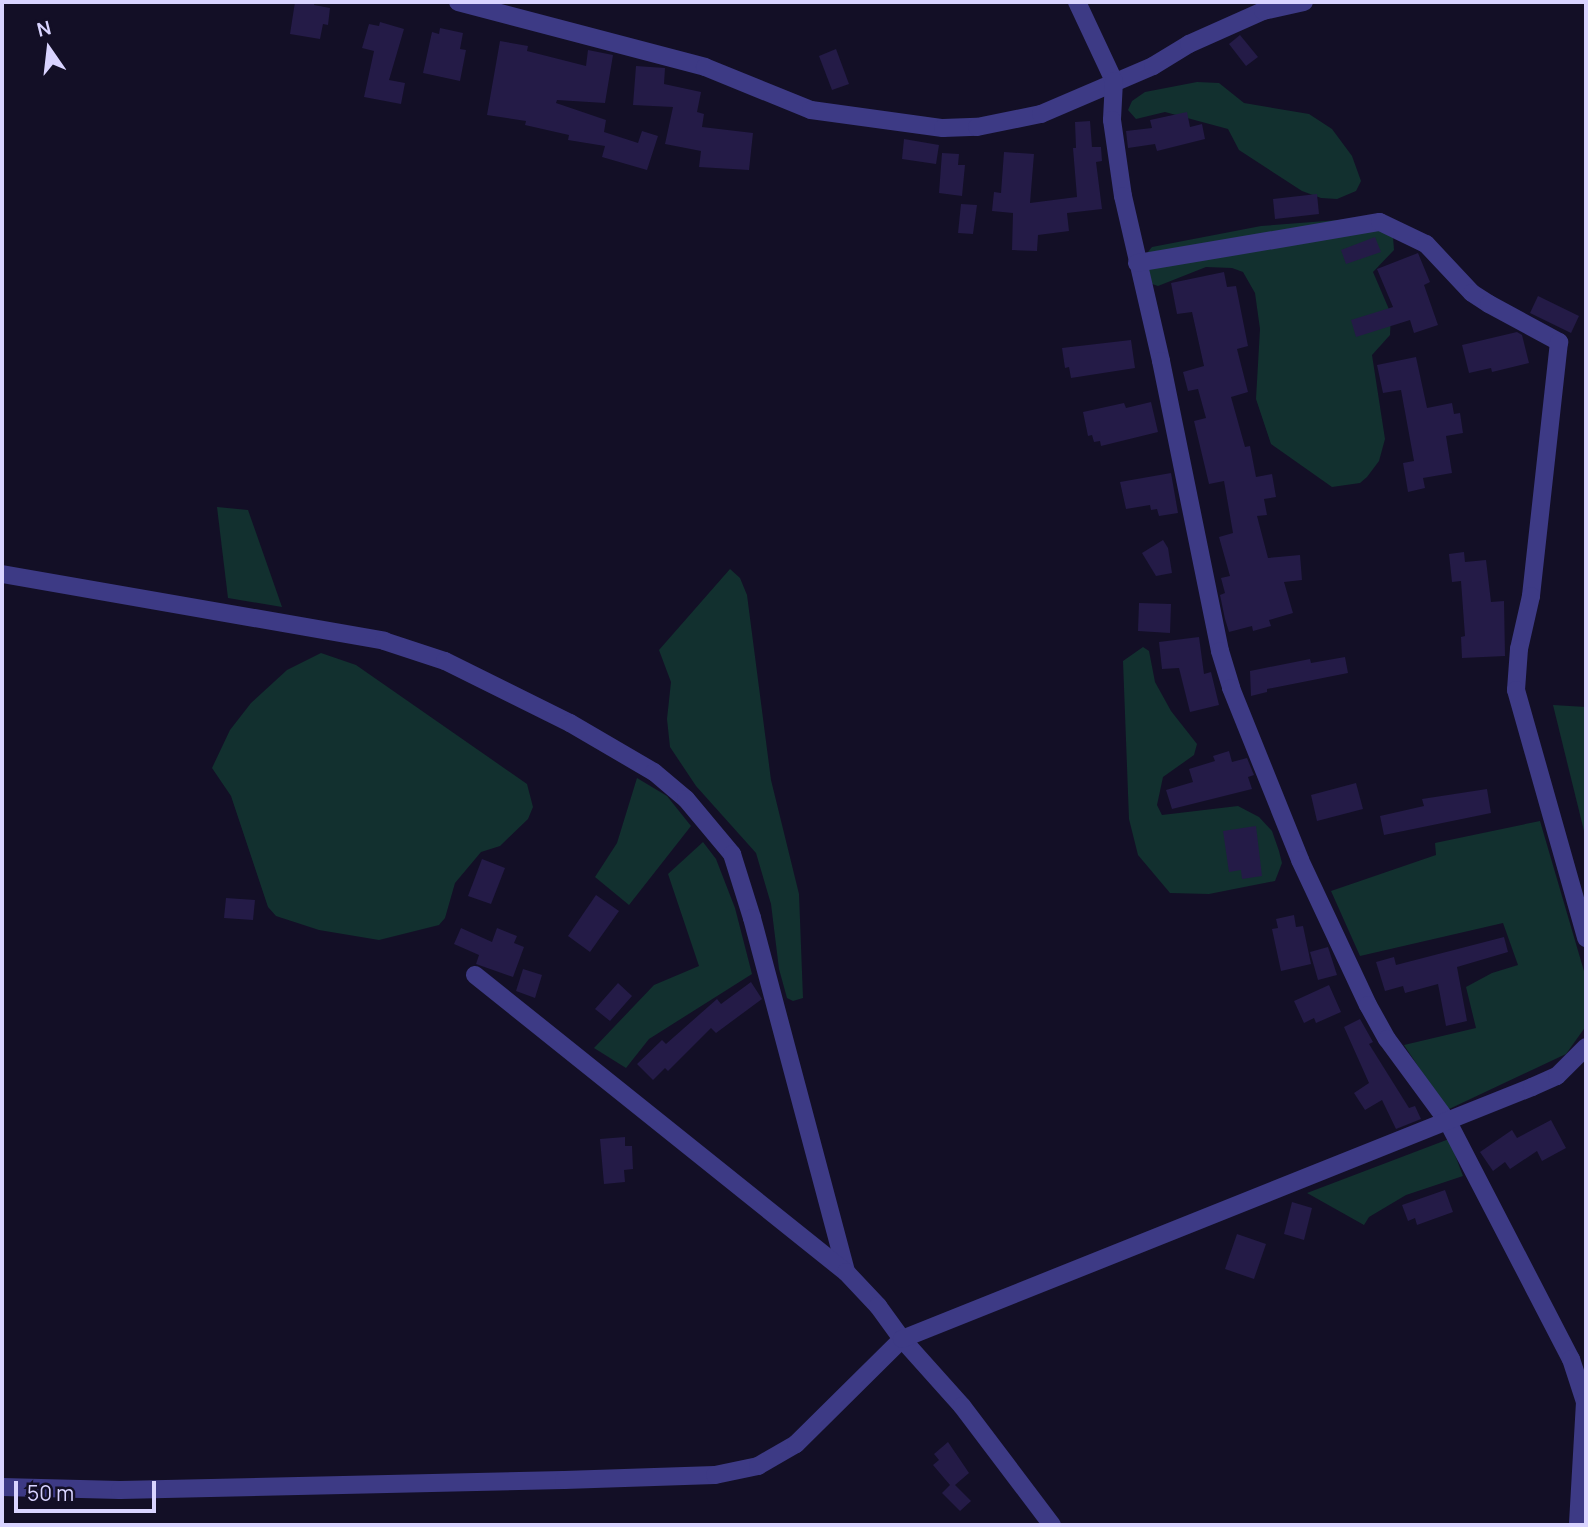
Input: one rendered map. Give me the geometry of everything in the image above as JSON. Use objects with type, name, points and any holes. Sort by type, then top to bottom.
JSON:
[{"type":"street","points":[[458,2],[705,67],[811,110],[943,128],[977,127],[1041,114],[1153,66],[1189,44],[1263,11],[1304,2]]},
{"type":"street","points":[[1077,2],[1114,81],[1112,120],[1123,196],[1161,361],[1220,651],[1231,688],[1300,860],[1368,1005],[1387,1039],[1448,1122],[1571,1359],[1585,1402],[1578,1525]]},
{"type":"street","points":[[1137,263],[1380,222],[1426,243],[1463,284],[1489,304],[1559,342],[1531,596],[1517,659],[1516,690],[1586,938]]},
{"type":"street","points":[[2,574],[384,641],[445,661],[570,723],[654,772],[686,799],[732,854],[752,918],[778,1025],[846,1272]]},
{"type":"street","points":[[475,975],[846,1272],[962,1406],[1052,1525]]},
{"type":"street","points":[[2,1487],[120,1490],[715,1475],[758,1466],[796,1444],[902,1339],[1557,1076],[1586,1047]]},
{"type":"green space","points":[[1197,82],[1219,83],[1244,103],[1309,114],[1332,129],[1352,156],[1361,181],[1356,191],[1337,199],[1321,198],[1302,191],[1239,150],[1228,129],[1165,112],[1136,119],[1128,110],[1132,101],[1145,92]]},
{"type":"green space","points":[[1378,217],[1393,237],[1394,250],[1373,272],[1391,314],[1390,335],[1372,355],[1385,439],[1379,461],[1367,477],[1360,483],[1332,487],[1271,444],[1256,399],[1260,329],[1255,293],[1243,272],[1232,268],[1206,267],[1158,286],[1149,283],[1147,253],[1152,247],[1261,226]]},
{"type":"green space","points":[[217,507],[248,510],[282,607],[228,598]]},
{"type":"green space","points":[[730,569],[740,578],[747,595],[771,780],[799,894],[803,998],[793,1001],[787,998],[779,969],[771,904],[756,853],[696,786],[670,747],[667,719],[671,682],[659,650]]},
{"type":"green space","points":[[1143,647],[1149,651],[1155,682],[1171,711],[1197,744],[1194,755],[1163,777],[1157,805],[1162,815],[1238,806],[1259,817],[1272,831],[1282,863],[1275,881],[1209,894],[1170,893],[1138,855],[1129,819],[1123,661]]},
{"type":"green space","points":[[321,653],[356,665],[527,784],[533,807],[528,819],[500,846],[481,852],[455,883],[445,918],[439,925],[379,940],[319,930],[276,916],[268,907],[231,796],[212,768],[230,730],[251,703],[287,670]]},
{"type":"green space","points":[[1553,705],[1586,707],[1586,839]]},
{"type":"green space","points":[[637,778],[667,796],[691,826],[629,905],[595,877],[617,843]]},
{"type":"green space","points":[[1540,821],[1586,978],[1586,1026],[1566,1054],[1447,1110],[1404,1045],[1476,1028],[1466,987],[1492,973],[1518,965],[1503,923],[1360,956],[1331,891],[1436,855],[1435,843]]},
{"type":"green space","points":[[703,842],[716,859],[735,908],[752,974],[649,1039],[626,1068],[594,1048],[654,985],[699,966],[668,874]]},
{"type":"green space","points":[[1449,1139],[1463,1176],[1406,1195],[1369,1217],[1364,1225],[1307,1193]]},
{"type":"building","points":[[295,2],[315,2],[314,5],[330,8],[328,25],[323,24],[320,39],[290,34]]},
{"type":"building","points":[[380,22],[404,29],[389,80],[405,83],[401,104],[364,97],[374,51],[362,48],[369,24],[379,26]]},
{"type":"building","points":[[440,28],[463,33],[460,49],[466,50],[460,81],[423,73],[432,32],[439,34]]},
{"type":"building","points":[[1240,35],[1258,57],[1246,66],[1229,44]]},
{"type":"building","points":[[500,41],[528,46],[527,51],[586,66],[588,50],[613,55],[605,103],[557,100],[556,103],[606,120],[604,132],[638,143],[642,131],[658,136],[647,170],[602,157],[605,146],[568,140],[569,135],[525,125],[526,121],[487,115]]},
{"type":"building","points":[[836,49],[849,84],[832,90],[819,56]]},
{"type":"building","points":[[636,66],[665,68],[664,84],[701,92],[697,112],[704,114],[702,127],[753,133],[749,170],[699,167],[701,151],[665,144],[673,107],[633,105]]},
{"type":"building","points":[[1187,112],[1190,127],[1202,124],[1205,139],[1157,151],[1155,144],[1128,148],[1126,131],[1152,128],[1150,120]]},
{"type":"building","points":[[1090,121],[1092,147],[1101,147],[1102,161],[1096,162],[1102,209],[1067,213],[1069,231],[1038,235],[1037,251],[1012,250],[1013,213],[992,211],[994,192],[1001,193],[1004,152],[1034,154],[1030,203],[1077,197],[1073,148],[1076,148],[1075,122]]},
{"type":"building","points":[[904,139],[939,145],[936,164],[902,159]]},
{"type":"building","points":[[942,153],[959,154],[958,165],[965,165],[962,196],[939,193]]},
{"type":"building","points":[[1317,194],[1319,214],[1275,219],[1273,199]]},
{"type":"building","points":[[961,204],[977,205],[973,234],[958,233]]},
{"type":"building","points":[[1375,237],[1381,252],[1346,264],[1341,250]]},
{"type":"building","points":[[1418,253],[1430,282],[1424,285],[1438,325],[1414,333],[1410,320],[1356,337],[1351,320],[1393,307],[1377,269]]},
{"type":"building","points":[[1224,272],[1227,287],[1236,286],[1248,346],[1237,349],[1248,392],[1231,397],[1245,447],[1250,446],[1256,477],[1272,474],[1276,497],[1264,499],[1267,515],[1257,516],[1268,558],[1300,555],[1302,580],[1284,582],[1293,613],[1269,620],[1271,626],[1253,631],[1252,626],[1229,632],[1225,619],[1220,595],[1225,593],[1221,578],[1230,576],[1219,537],[1233,533],[1224,481],[1209,484],[1194,421],[1206,418],[1198,389],[1188,391],[1183,372],[1204,366],[1192,312],[1177,314],[1171,283]]},
{"type":"building","points":[[1538,296],[1579,316],[1571,333],[1530,313]]},
{"type":"building","points":[[1517,332],[1522,335],[1529,363],[1492,372],[1491,368],[1469,373],[1462,345]]},
{"type":"building","points":[[1131,340],[1135,368],[1071,378],[1069,367],[1065,368],[1062,348]]},
{"type":"building","points":[[1416,357],[1427,408],[1452,403],[1454,414],[1460,413],[1463,433],[1446,436],[1452,473],[1423,478],[1425,488],[1408,492],[1403,463],[1414,461],[1401,390],[1383,393],[1377,365]]},
{"type":"building","points":[[1151,402],[1158,432],[1101,446],[1100,441],[1094,442],[1092,435],[1088,436],[1083,412],[1124,403],[1126,408]]},
{"type":"building","points":[[1171,473],[1178,513],[1159,516],[1157,509],[1151,510],[1150,505],[1126,509],[1120,482]]},
{"type":"building","points":[[1163,540],[1168,548],[1172,573],[1156,576],[1142,553]]},
{"type":"building","points":[[1464,552],[1465,562],[1486,560],[1491,602],[1504,601],[1505,656],[1462,658],[1461,637],[1465,636],[1461,581],[1452,582],[1449,554]]},
{"type":"building","points":[[1139,603],[1171,604],[1170,633],[1138,631]]},
{"type":"building","points":[[1199,637],[1204,674],[1211,672],[1219,705],[1190,712],[1179,668],[1162,669],[1159,642]]},
{"type":"building","points":[[1345,657],[1348,673],[1267,689],[1267,692],[1251,696],[1250,671],[1310,659],[1311,663]]},
{"type":"building","points":[[1229,751],[1232,762],[1247,758],[1254,775],[1248,777],[1252,789],[1172,809],[1166,790],[1193,782],[1189,769],[1215,761],[1213,756]]},
{"type":"building","points":[[1356,783],[1363,809],[1317,821],[1311,795]]},
{"type":"building","points":[[1487,789],[1491,813],[1384,835],[1380,816],[1424,806],[1422,799]]},
{"type":"building","points":[[1256,826],[1262,876],[1242,879],[1241,870],[1229,872],[1223,831]]},
{"type":"building","points":[[482,859],[505,868],[491,904],[468,896]]},
{"type":"building","points":[[596,895],[619,911],[590,952],[568,936]]},
{"type":"building","points":[[226,898],[255,900],[253,920],[224,918]]},
{"type":"building","points":[[1294,915],[1296,927],[1303,926],[1311,964],[1281,971],[1272,929],[1278,928],[1276,919]]},
{"type":"building","points":[[461,928],[492,942],[497,928],[517,936],[514,943],[524,947],[513,977],[476,964],[479,955],[454,944]]},
{"type":"building","points":[[1504,937],[1508,952],[1457,967],[1467,1021],[1446,1026],[1438,984],[1405,993],[1403,986],[1385,991],[1376,962],[1394,957],[1396,965]]},
{"type":"building","points":[[1328,947],[1337,975],[1318,980],[1310,952]]},
{"type":"building","points":[[523,969],[542,975],[535,998],[516,991]]},
{"type":"building","points":[[751,982],[762,999],[716,1033],[711,1028],[668,1071],[665,1068],[653,1080],[637,1064],[662,1040],[666,1044],[717,999],[721,1004]]},
{"type":"building","points":[[618,983],[632,996],[610,1021],[595,1009]]},
{"type":"building","points":[[1329,985],[1341,1012],[1316,1023],[1314,1018],[1304,1023],[1294,1001]]},
{"type":"building","points":[[1360,1019],[1373,1042],[1369,1044],[1409,1108],[1415,1106],[1421,1119],[1396,1129],[1382,1100],[1365,1110],[1354,1093],[1369,1083],[1344,1027]]},
{"type":"building","points":[[1551,1120],[1566,1148],[1542,1161],[1537,1151],[1510,1169],[1505,1162],[1493,1171],[1480,1152],[1512,1130],[1517,1138]]},
{"type":"building","points":[[625,1137],[625,1146],[632,1146],[633,1169],[624,1170],[625,1182],[604,1184],[600,1139]]},
{"type":"building","points":[[1445,1190],[1453,1212],[1417,1225],[1415,1218],[1408,1221],[1402,1205]]},
{"type":"building","points":[[1292,1202],[1312,1208],[1304,1240],[1284,1234]]},
{"type":"building","points":[[1237,1234],[1266,1244],[1254,1279],[1225,1269]]},
{"type":"building","points":[[948,1442],[969,1473],[955,1485],[971,1501],[960,1511],[942,1493],[950,1485],[933,1465],[939,1460],[934,1454]]}]
